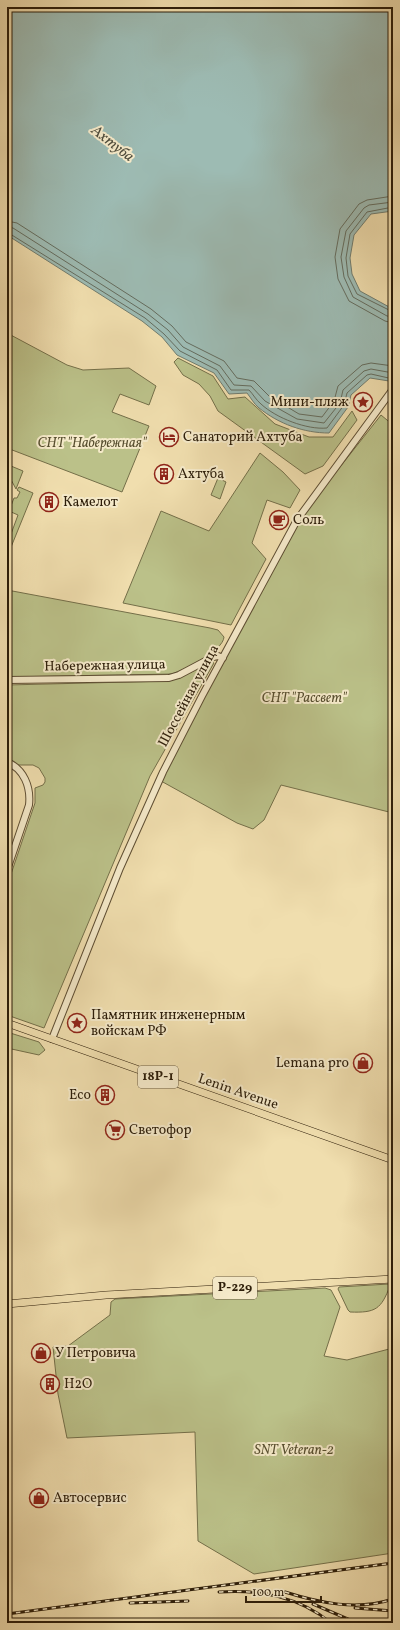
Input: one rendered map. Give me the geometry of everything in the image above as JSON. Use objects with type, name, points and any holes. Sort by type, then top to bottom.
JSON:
[{"type":"main road","name":"Lenin Avenue","points":[[7,1023],[393,1160]]},
{"type":"main road","name":"Р-229","points":[[7,1304],[106,1296],[393,1279]]},
{"type":"street","name":"Шоссейная улица","points":[[52,1039],[103,907],[146,808],[223,658],[305,508],[393,389]]},
{"type":"street","name":"Набережная улица","points":[[7,680],[168,678],[179,675],[213,657],[218,656],[223,658]]},
{"type":"street","points":[[7,762],[20,770],[30,795],[29,805],[7,870]]},
{"type":"green space","name":"СНТ \"Набережная\"","points":[[7,333],[67,365],[83,370],[129,368],[156,386],[149,405],[120,394],[112,412],[149,426],[122,492],[7,448]]},
{"type":"green space","points":[[178,358],[213,376],[228,399],[245,397],[275,424],[309,437],[333,437],[352,411],[357,420],[323,466],[305,474],[218,411],[210,396],[199,384],[183,375],[174,362]]},
{"type":"green space","name":"СНТ \"Рассвет\"","points":[[381,415],[393,425],[393,813],[281,785],[264,820],[253,829],[237,823],[161,781],[206,693],[306,510]]},
{"type":"green space","points":[[260,453],[283,472],[300,490],[290,508],[267,500],[252,543],[266,559],[231,625],[123,603],[161,511],[209,531]]},
{"type":"green space","points":[[11,466],[23,471],[16,489],[8,474]]},
{"type":"green space","points":[[218,478],[226,482],[220,499],[211,495]]},
{"type":"green space","points":[[19,487],[33,493],[7,557],[7,545],[18,515],[9,511],[14,498],[17,498],[20,492],[17,490]]},
{"type":"green space","points":[[7,590],[210,628],[218,630],[224,637],[222,642],[211,654],[172,674],[7,677]]},
{"type":"green space","points":[[210,661],[214,663],[150,776],[44,1028],[7,1015],[7,886],[35,803],[35,788],[43,785],[45,778],[39,768],[33,765],[19,765],[7,760],[7,685],[169,681]]},
{"type":"green space","points":[[7,1032],[39,1042],[45,1050],[39,1055],[7,1048]]},
{"type":"green space","points":[[389,1284],[390,1286],[387,1294],[380,1305],[366,1312],[350,1312],[338,1289],[339,1287]]},
{"type":"green space","name":"SNT Veteran-2","points":[[325,1288],[331,1290],[340,1307],[324,1356],[347,1360],[393,1348],[393,1553],[254,1574],[198,1541],[195,1432],[67,1438],[58,1394],[53,1347],[68,1346],[110,1315],[111,1302],[115,1299]]},
{"type":"water","name":"Ахтуба","points":[[7,7],[393,7],[393,211],[371,214],[354,235],[350,258],[352,274],[360,291],[391,308],[393,313],[393,384],[389,381],[370,378],[351,395],[348,407],[329,433],[310,431],[283,423],[259,408],[247,393],[229,394],[214,373],[177,355],[162,337],[142,321],[7,235]]},
{"type":"railway","points":[[7,1614],[393,1563]]},
{"type":"railway","points":[[219,1592],[249,1592],[278,1597],[306,1607],[331,1623]]},
{"type":"railway","points":[[285,1592],[325,1602],[352,1605],[366,1605],[393,1599]]},
{"type":"railway","points":[[130,1603],[188,1601]]},
{"type":"railway","points":[[313,1604],[357,1623]]},
{"type":"railway","points":[[355,1608],[393,1611]]},
{"type":"place","name":"Мини-пляж","points":[[363,402]]},
{"type":"place","name":"Санаторий Ахтуба","points":[[169,437]]},
{"type":"place","name":"Ахтуба","points":[[164,474]]},
{"type":"place","name":"Камелот","points":[[49,502]]},
{"type":"place","name":"Соль","points":[[279,520]]},
{"type":"place","name":"Памятник инженерным войскам РФ","points":[[77,1023]]},
{"type":"place","name":"Lemana pro","points":[[363,1063]]},
{"type":"place","name":"Eco","points":[[105,1095]]},
{"type":"place","name":"Светофор","points":[[115,1130]]},
{"type":"place","name":"У Петровича","points":[[41,1353]]},
{"type":"place","name":"H2O","points":[[50,1384]]},
{"type":"place","name":"Автосервис","points":[[39,1498]]}]
